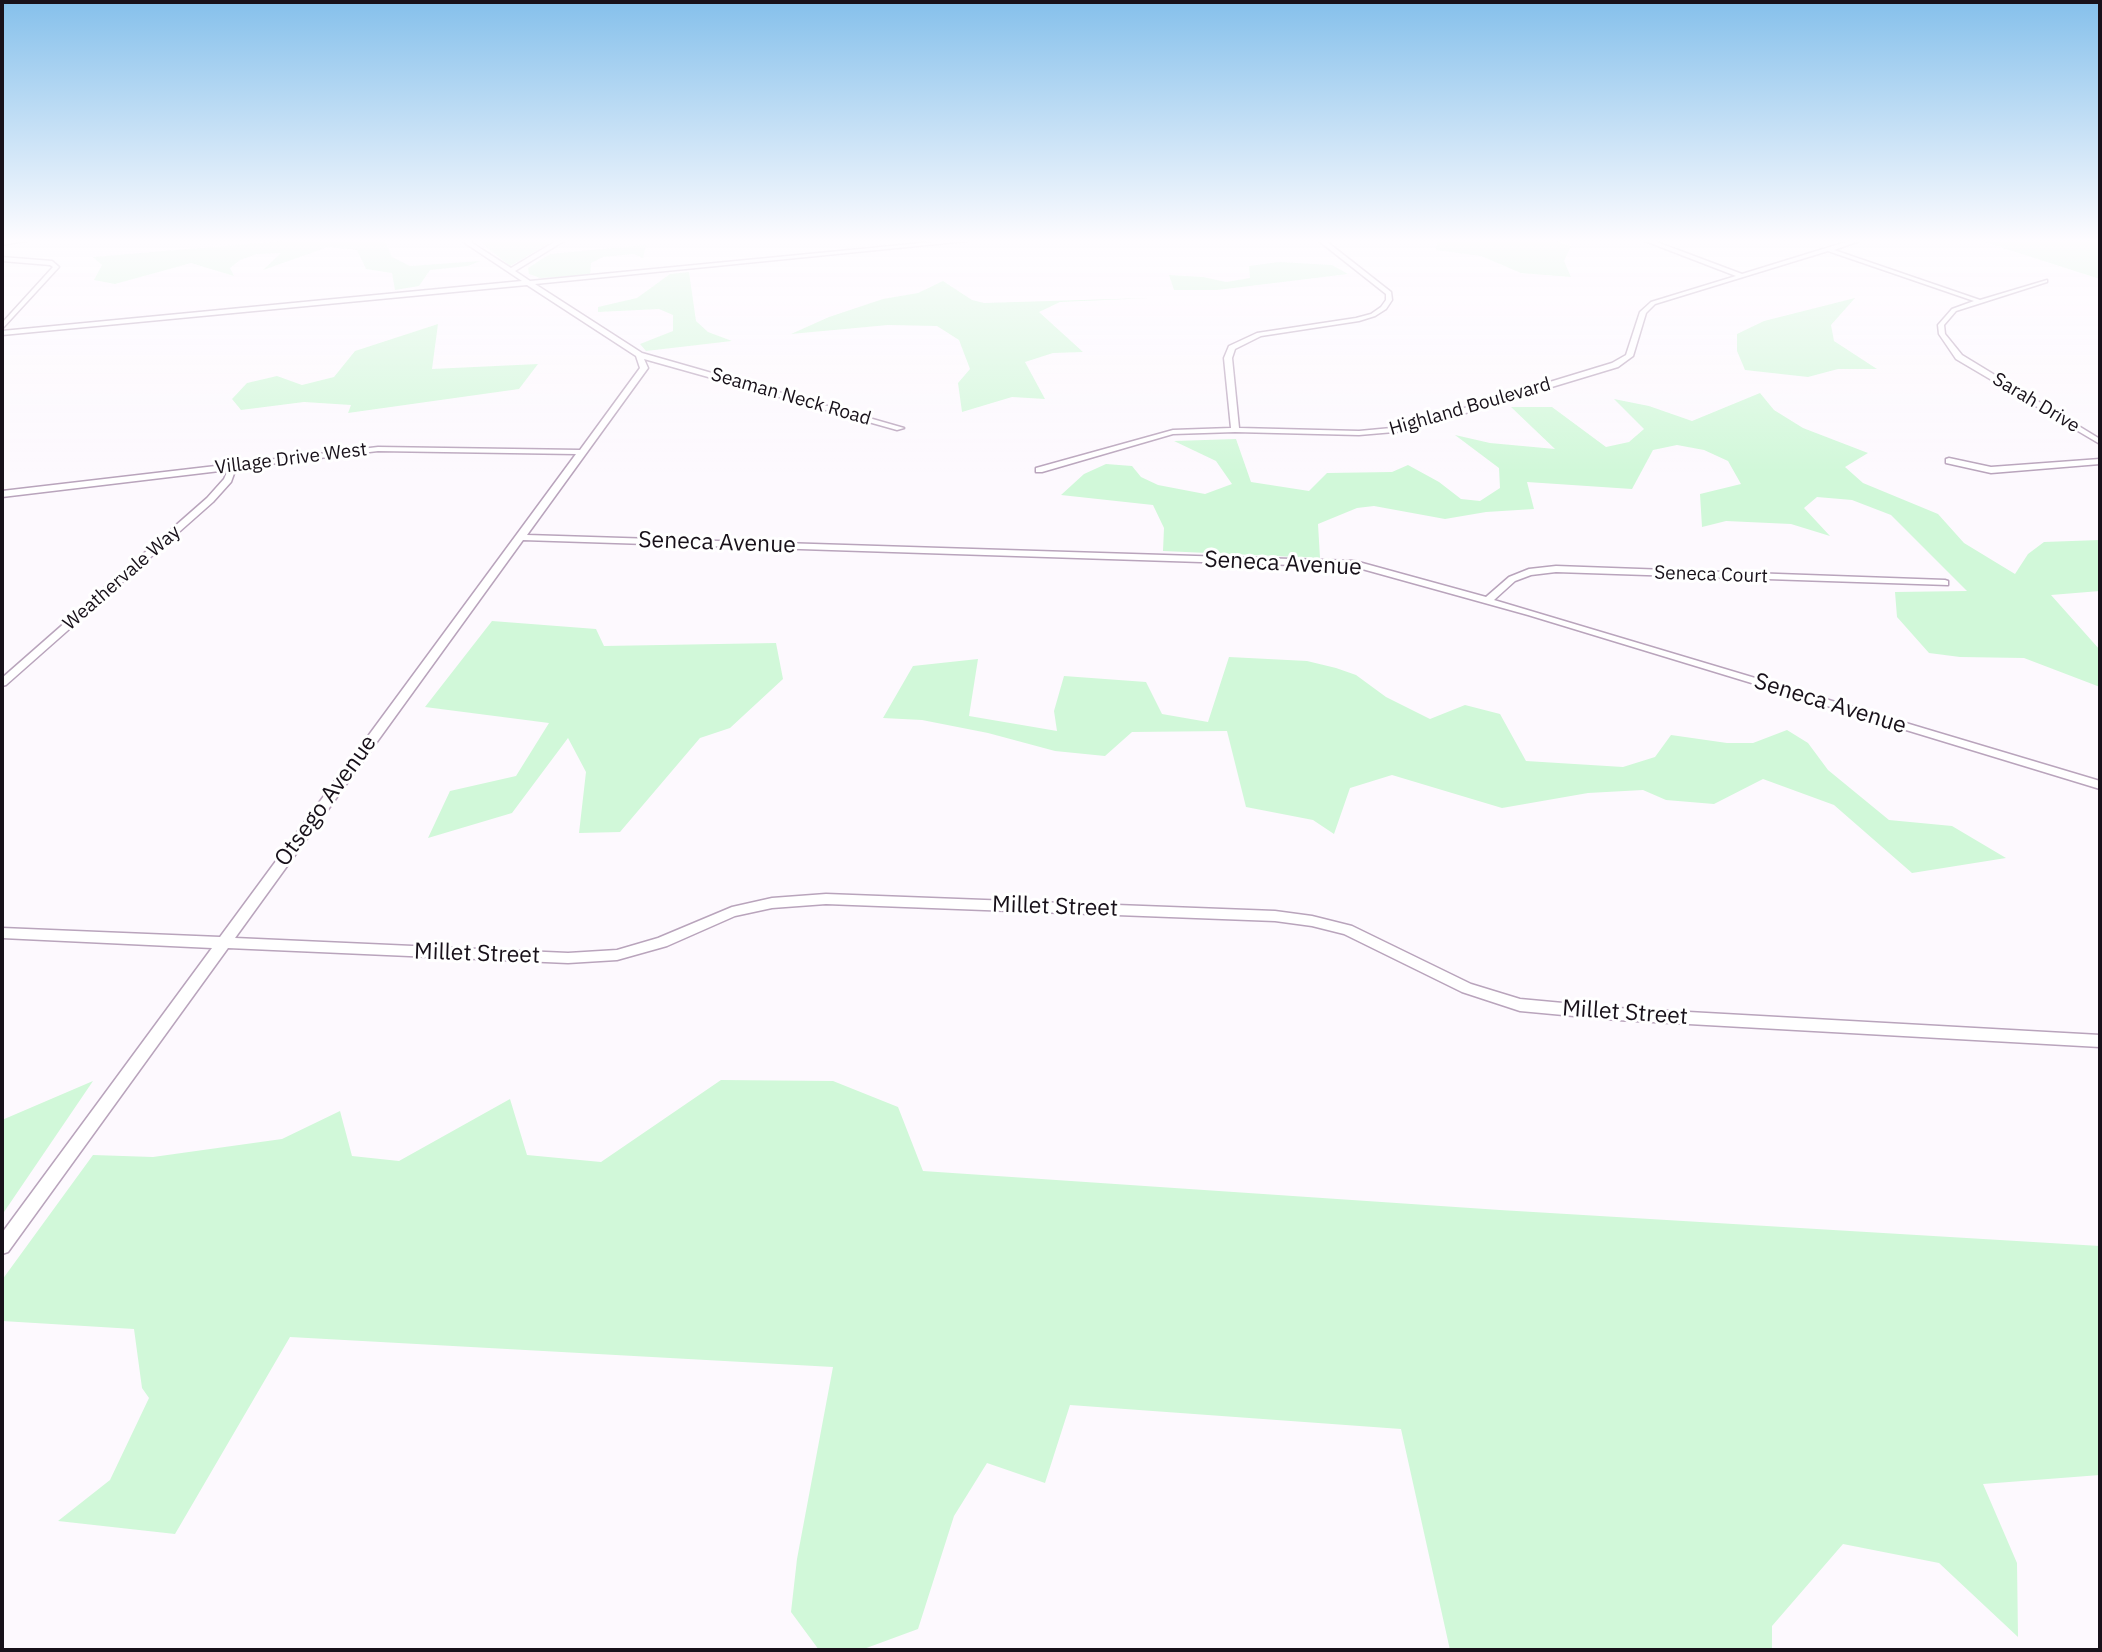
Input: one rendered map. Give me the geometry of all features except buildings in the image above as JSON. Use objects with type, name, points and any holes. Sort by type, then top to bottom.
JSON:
[{"type":"street","points":[[2,333],[162,318]]},
{"type":"street","name":"Seaman Neck Road","points":[[581,318],[639,355],[900,428]]},
{"type":"street","points":[[1235,430],[1228,358],[1233,348],[1259,334],[1363,318]]},
{"type":"street","name":"Highland Boulevard","points":[[1039,470],[1173,432],[1386,432],[1615,365],[1629,356],[1641,318]]},
{"type":"street","name":"Sarah Drive","points":[[1945,318],[1941,325],[1942,334],[1949,346],[1977,369],[2100,442]]},
{"type":"street","name":"Otsego Avenue","points":[[2,1246],[644,368],[639,355]]},
{"type":"street","name":"Village Drive West","points":[[2,494],[378,449],[581,453]]},
{"type":"street","points":[[1948,461],[1990,470],[2100,463]]},
{"type":"street","name":"Weathervale Way","points":[[2,683],[210,500],[228,480],[233,466]]},
{"type":"street","name":"Seneca Avenue","points":[[519,537],[1355,564],[2100,785]]},
{"type":"street","name":"Seneca Court","points":[[1487,601],[1512,579],[1529,572],[1556,569],[1945,583]]},
{"type":"street","name":"Millet Street","points":[[2,933],[503,956],[617,955],[662,942],[732,912],[772,903],[827,899],[1275,915],[1347,930],[1467,988],[1520,1005],[1616,1014],[2100,1041]]},
{"type":"green space","points":[[673,318],[696,318],[708,332],[732,341],[646,351],[640,344],[673,331]]},
{"type":"green space","points":[[827,318],[1046,318],[1083,352],[1053,353],[1025,362],[1045,399],[1012,397],[962,412],[958,383],[970,369],[959,340],[937,326],[888,325],[791,334]]},
{"type":"green space","points":[[1776,318],[1837,318],[1831,325],[1834,341],[1877,369],[1838,369],[1808,377],[1745,370],[1737,351],[1737,334]]},
{"type":"green space","points":[[438,324],[432,369],[538,364],[519,389],[348,413],[351,405],[304,402],[241,410],[232,399],[247,383],[277,376],[302,385],[334,377],[355,351]]},
{"type":"green space","points":[[1760,393],[1774,410],[1803,428],[1868,453],[1845,467],[1863,483],[1938,514],[1964,543],[2015,574],[2028,554],[2044,542],[2100,540],[2100,591],[2051,595],[2100,650],[2100,687],[2024,658],[1960,657],[1929,653],[1897,617],[1895,592],[1967,591],[1891,515],[1852,500],[1817,497],[1804,508],[1830,536],[1791,524],[1726,521],[1702,527],[1700,494],[1741,484],[1728,461],[1704,450],[1677,445],[1653,450],[1632,489],[1527,482],[1534,509],[1486,512],[1445,519],[1374,506],[1357,508],[1318,524],[1320,558],[1163,551],[1164,528],[1153,505],[1061,495],[1084,474],[1106,464],[1132,466],[1141,477],[1158,485],[1205,494],[1232,484],[1216,461],[1174,441],[1236,439],[1251,482],[1309,491],[1327,473],[1392,472],[1408,465],[1439,482],[1461,499],[1480,501],[1500,488],[1499,468],[1455,435],[1490,443],[1555,449],[1511,407],[1552,407],[1606,447],[1629,442],[1644,429],[1614,399],[1649,406],[1692,421]]},
{"type":"green space","points":[[492,621],[596,629],[604,646],[776,643],[783,679],[730,728],[700,738],[620,832],[579,833],[586,772],[568,738],[512,813],[428,838],[450,791],[516,776],[549,723],[425,707]]},
{"type":"green space","points":[[1229,657],[1307,661],[1336,668],[1356,675],[1386,697],[1430,719],[1465,705],[1500,714],[1526,761],[1623,767],[1655,757],[1671,735],[1727,743],[1753,743],[1787,730],[1808,743],[1828,770],[1889,820],[1952,826],[2006,858],[1912,873],[1834,805],[1763,779],[1714,804],[1666,800],[1643,790],[1588,793],[1502,808],[1392,775],[1350,788],[1334,834],[1313,820],[1246,807],[1227,731],[1132,732],[1105,756],[1055,751],[988,733],[922,720],[883,718],[913,666],[978,659],[969,716],[1057,731],[1054,711],[1064,676],[1146,682],[1162,714],[1208,722]]},
{"type":"green space","points":[[721,1080],[833,1081],[898,1107],[923,1171],[1500,1210],[2100,1246],[2100,1475],[1983,1484],[2017,1563],[2018,1637],[1939,1563],[1843,1544],[1772,1626],[1772,1650],[1450,1650],[1401,1429],[1070,1405],[1045,1483],[987,1463],[954,1516],[918,1629],[861,1650],[819,1650],[791,1612],[797,1559],[833,1367],[290,1337],[175,1534],[58,1521],[110,1480],[149,1398],[142,1388],[134,1329],[2,1321],[2,1280],[93,1155],[153,1157],[282,1139],[340,1111],[352,1156],[399,1161],[510,1099],[527,1155],[601,1162]]},
{"type":"green space","points":[[93,1081],[4,1212],[2,1215],[2,1120]]}]
